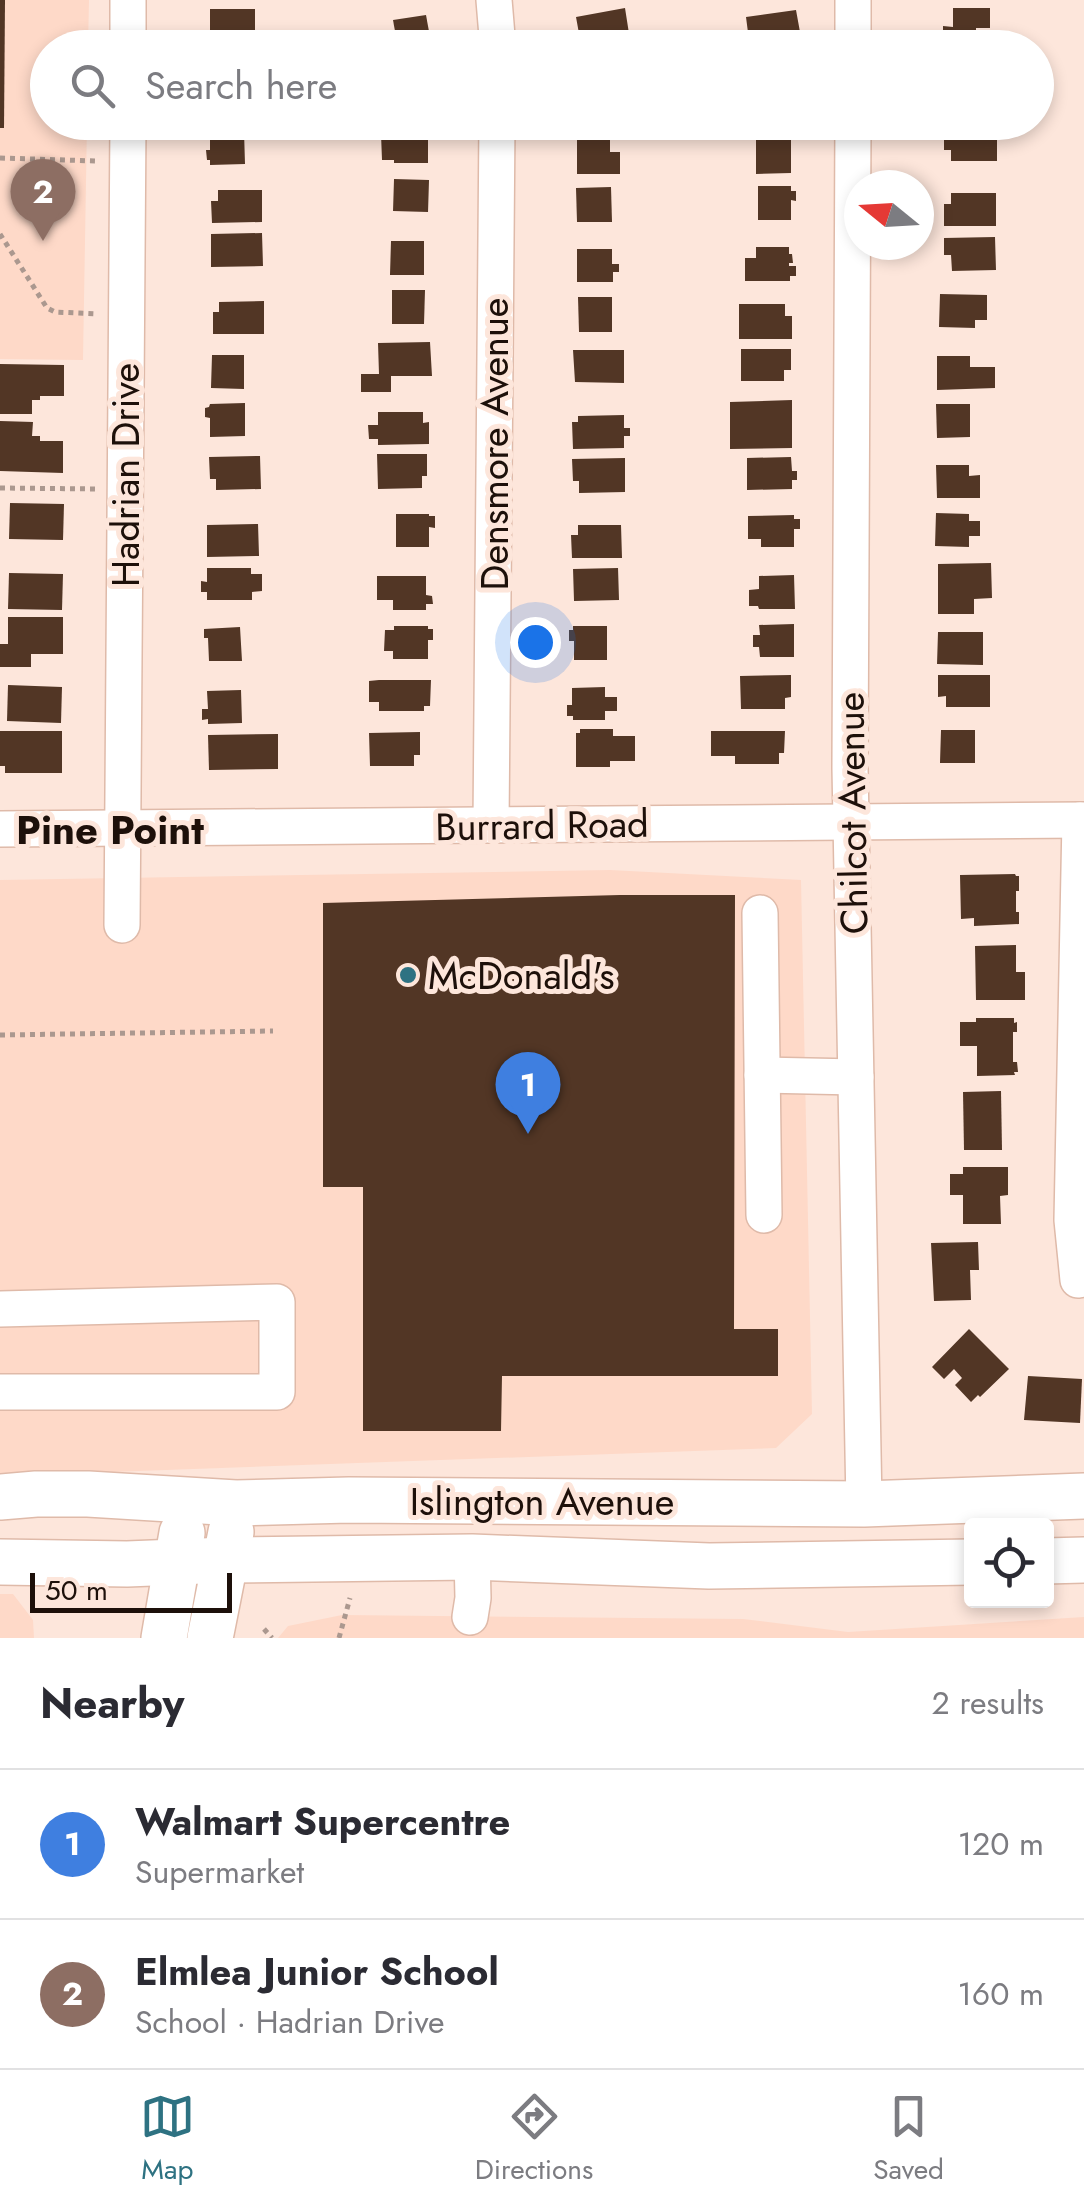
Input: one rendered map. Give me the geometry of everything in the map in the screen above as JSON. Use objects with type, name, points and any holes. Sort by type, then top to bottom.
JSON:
[{"type":"main road","name":"Islington Avenue","points":[[0,1497],[88,1494],[236,1503],[349,1500],[864,1504],[1084,1496]]},
{"type":"main road","points":[[164,1638],[186,1501]]},
{"type":"main road","points":[[210,1638],[236,1503]]},
{"type":"main road","name":"Islington Avenue","points":[[0,1562],[127,1564],[472,1557],[709,1566],[964,1562]]},
{"type":"main road","points":[[1054,1561],[1084,1560]]},
{"type":"street","points":[[128,0],[128,30]]},
{"type":"street","points":[[494,0],[496,30]]},
{"type":"street","points":[[853,0],[853,30]]},
{"type":"street","name":"Hadrian Drive","points":[[122,925],[128,140]]},
{"type":"street","name":"Densmore Avenue","points":[[491,825],[497,140]]},
{"type":"street","name":"Chilcot Avenue","points":[[852,140],[851,822],[864,1504]]},
{"type":"street","points":[[1082,820],[1072,1220],[1078,1280],[1084,1279]]},
{"type":"street","name":"Burrard Road","points":[[0,829],[1082,820]]},
{"type":"street","points":[[760,913],[764,1215]]},
{"type":"street","points":[[762,1074],[856,1077]]},
{"type":"street","points":[[0,1309],[277,1302],[277,1392],[0,1392]]},
{"type":"street","points":[[470,1617],[472,1557]]},
{"type":"path","points":[[0,158],[85,161]]},
{"type":"path","points":[[0,234],[47,308],[55,312],[126,315]]},
{"type":"path","points":[[0,488],[126,489]]},
{"type":"path","points":[[0,1035],[273,1032]]},
{"type":"path","points":[[339,1638],[350,1598]]},
{"type":"path","points":[[264,1629],[272,1638]]},
{"type":"shaded area","points":[[0,0],[89,0],[88,30],[30,30],[30,140],[87,140],[83,360],[0,359]]},
{"type":"shaded area","points":[[610,870],[801,880],[812,1414],[776,1448],[0,1476],[0,880]]},
{"type":"shaded area","points":[[0,1594],[13,1594],[33,1620],[34,1638],[0,1638]]},
{"type":"shaded area","points":[[342,1615],[743,1619],[848,1632],[1084,1617],[1084,1638],[278,1638],[288,1626]]},
{"type":"building","points":[[0,0],[5,0],[4,128],[0,128]]},
{"type":"building","points":[[625,8],[628,30],[578,30],[576,17]]},
{"type":"building","points":[[953,8],[990,8],[990,28],[943,30],[943,26],[953,27]]},
{"type":"building","points":[[210,9],[255,9],[255,30],[210,30]]},
{"type":"building","points":[[796,10],[800,30],[748,30],[746,17]]},
{"type":"building","points":[[426,15],[429,30],[395,30],[393,20]]},
{"type":"building","points":[[210,140],[244,140],[245,164],[210,165],[206,150],[210,150]]},
{"type":"building","points":[[381,140],[428,140],[428,163],[382,160]]},
{"type":"building","points":[[577,140],[610,140],[610,152],[620,152],[620,174],[577,174]]},
{"type":"building","points":[[756,140],[791,140],[791,173],[756,174]]},
{"type":"building","points":[[944,140],[997,140],[997,161],[951,161],[951,150],[944,150]]},
{"type":"building","points":[[394,179],[429,180],[428,212],[393,211]]},
{"type":"building","points":[[758,186],[791,186],[791,191],[796,191],[796,201],[791,200],[791,220],[758,220]]},
{"type":"building","points":[[611,187],[612,222],[577,222],[576,188]]},
{"type":"building","points":[[218,190],[262,190],[262,222],[212,223],[211,201],[218,201]]},
{"type":"building","points":[[951,193],[996,193],[996,226],[944,226],[944,204],[951,204]]},
{"type":"building","points":[[262,233],[263,266],[211,267],[211,234]]},
{"type":"building","points":[[995,237],[996,270],[952,271],[951,255],[944,255],[944,238]]},
{"type":"building","points":[[391,241],[424,241],[424,275],[390,275]]},
{"type":"building","points":[[756,247],[789,247],[793,263],[789,266],[796,266],[796,276],[790,276],[790,281],[745,281],[745,258],[756,258]]},
{"type":"building","points":[[577,249],[612,249],[612,264],[619,264],[619,272],[613,272],[613,282],[577,282]]},
{"type":"building","points":[[392,290],[425,290],[424,324],[392,324]]},
{"type":"building","points":[[940,294],[987,295],[987,320],[975,320],[975,328],[939,327]]},
{"type":"building","points":[[578,297],[612,297],[612,332],[579,332]]},
{"type":"building","points":[[264,301],[264,334],[213,334],[213,312],[219,312],[219,302]]},
{"type":"building","points":[[739,304],[785,304],[785,316],[792,316],[792,339],[739,339]]},
{"type":"building","points":[[430,342],[432,376],[391,376],[391,392],[361,392],[361,374],[379,374],[378,343]]},
{"type":"building","points":[[741,349],[791,349],[791,370],[784,370],[784,381],[741,381]]},
{"type":"building","points":[[573,350],[624,350],[624,383],[575,382]]},
{"type":"building","points":[[212,355],[244,355],[244,389],[211,388]]},
{"type":"building","points":[[937,356],[970,356],[970,367],[995,367],[995,388],[937,390]]},
{"type":"building","points":[[0,364],[64,365],[64,396],[32,400],[32,414],[0,414]]},
{"type":"building","points":[[792,400],[792,448],[730,449],[730,402]]},
{"type":"building","points":[[245,403],[245,436],[210,437],[210,418],[205,417],[205,408],[210,404]]},
{"type":"building","points":[[936,404],[970,404],[970,437],[937,438]]},
{"type":"building","points":[[378,412],[423,412],[423,423],[429,422],[429,444],[378,445],[378,439],[369,439],[368,425],[378,425]]},
{"type":"building","points":[[624,415],[624,428],[630,428],[630,436],[624,436],[624,448],[573,449],[572,422],[578,422],[578,416]]},
{"type":"building","points":[[0,421],[33,422],[32,436],[40,436],[40,441],[63,441],[63,473],[0,471]]},
{"type":"building","points":[[377,454],[427,454],[427,476],[422,476],[422,488],[378,489]]},
{"type":"building","points":[[260,456],[261,489],[216,490],[216,479],[210,479],[209,457]]},
{"type":"building","points":[[791,457],[792,471],[797,471],[792,489],[747,490],[747,458]]},
{"type":"building","points":[[625,458],[625,492],[579,493],[579,481],[573,481],[572,459]]},
{"type":"building","points":[[936,465],[969,465],[969,476],[980,475],[980,498],[937,498]]},
{"type":"building","points":[[10,503],[64,504],[63,540],[9,539]]},
{"type":"building","points":[[936,513],[969,514],[969,521],[980,521],[980,536],[969,536],[969,547],[935,546]]},
{"type":"building","points":[[396,514],[435,516],[435,528],[429,527],[429,547],[396,547]]},
{"type":"building","points":[[794,515],[794,519],[800,519],[800,529],[794,529],[794,547],[761,547],[761,539],[748,539],[748,516]]},
{"type":"building","points":[[258,524],[259,556],[207,557],[207,525]]},
{"type":"building","points":[[578,525],[621,525],[622,558],[572,558],[571,535],[578,535]]},
{"type":"building","points":[[991,563],[992,598],[974,599],[974,614],[938,614],[938,564]]},
{"type":"building","points":[[207,568],[251,568],[251,574],[262,574],[262,591],[252,592],[252,600],[207,600],[207,592],[201,592],[201,581],[207,582]]},
{"type":"building","points":[[618,568],[619,600],[574,601],[573,569]]},
{"type":"building","points":[[9,573],[63,574],[62,610],[8,609]]},
{"type":"building","points":[[794,575],[795,609],[749,606],[749,590],[759,589],[759,576]]},
{"type":"building","points":[[377,576],[426,576],[426,595],[432,596],[433,604],[426,604],[426,610],[393,610],[393,600],[377,600]]},
{"type":"building","points":[[8,617],[63,617],[63,654],[31,654],[31,667],[0,667],[0,644],[8,644]]},
{"type":"building","points":[[794,624],[794,657],[760,657],[759,647],[753,647],[753,635],[760,635],[759,625]]},
{"type":"building","points":[[394,626],[433,629],[433,640],[428,640],[428,659],[393,659],[393,651],[384,651],[385,630],[394,630]]},
{"type":"building","points":[[573,626],[607,626],[607,660],[574,660],[574,641],[569,641]]},
{"type":"building","points":[[240,627],[242,661],[209,661],[204,629]]},
{"type":"building","points":[[938,632],[983,632],[983,665],[937,664]]},
{"type":"building","points":[[791,675],[791,697],[785,698],[785,709],[741,709],[740,676]]},
{"type":"building","points":[[938,675],[990,675],[990,707],[946,707],[946,696],[938,697]]},
{"type":"building","points":[[431,680],[430,706],[424,706],[424,711],[379,711],[379,702],[369,702],[369,681]]},
{"type":"building","points":[[8,685],[62,687],[61,723],[7,721]]},
{"type":"building","points":[[605,687],[605,697],[617,697],[617,711],[605,711],[605,720],[573,720],[573,716],[567,716],[572,688]]},
{"type":"building","points":[[241,690],[242,723],[208,724],[208,719],[202,720],[202,709],[208,709],[207,691]]},
{"type":"building","points":[[580,729],[613,729],[613,736],[635,736],[635,761],[610,761],[610,767],[576,767],[576,733]]},
{"type":"building","points":[[941,730],[975,730],[975,763],[940,763]]},
{"type":"building","points":[[0,731],[62,731],[62,773],[5,773],[5,766],[0,766]]},
{"type":"building","points":[[711,731],[785,731],[784,753],[779,753],[779,764],[735,764],[735,756],[711,756]]},
{"type":"building","points":[[420,732],[420,755],[414,755],[414,766],[370,766],[369,733]]},
{"type":"building","points":[[278,734],[278,769],[209,770],[208,735]]},
{"type":"building","points":[[960,875],[1019,876],[1019,924],[974,926],[974,918],[961,919]]},
{"type":"building","points":[[735,895],[734,1329],[778,1329],[778,1376],[502,1376],[501,1431],[363,1431],[363,1187],[323,1187],[323,903]]},
{"type":"building","points":[[1016,945],[1016,972],[1025,972],[1025,1000],[976,1000],[975,946]]},
{"type":"building","points":[[976,1018],[1014,1018],[1017,1022],[1017,1032],[1013,1032],[1013,1062],[1017,1062],[1018,1072],[1015,1075],[977,1076],[977,1046],[960,1046],[960,1022],[976,1022]]},
{"type":"building","points":[[1001,1091],[1002,1150],[964,1150],[963,1092]]},
{"type":"building","points":[[963,1167],[1008,1167],[1008,1195],[1000,1196],[1001,1224],[963,1224],[963,1195],[950,1195],[950,1174],[963,1174]]},
{"type":"building","points":[[978,1242],[979,1270],[970,1270],[971,1300],[934,1301],[931,1243]]},
{"type":"building","points":[[969,1329],[1009,1369],[971,1402],[955,1385],[962,1378],[954,1369],[944,1379],[932,1367]]},
{"type":"building","points":[[1028,1376],[1082,1379],[1080,1423],[1024,1420]]},
{"type":"place","name":"Elmlea Junior School","points":[[43,241]]},
{"type":"place","name":"McDonald's","points":[[408,975]]},
{"type":"place","name":"Walmart Supercentre","points":[[528,1134]]},
{"type":"district","name":"Pine Point","points":[[110,830]]}]
